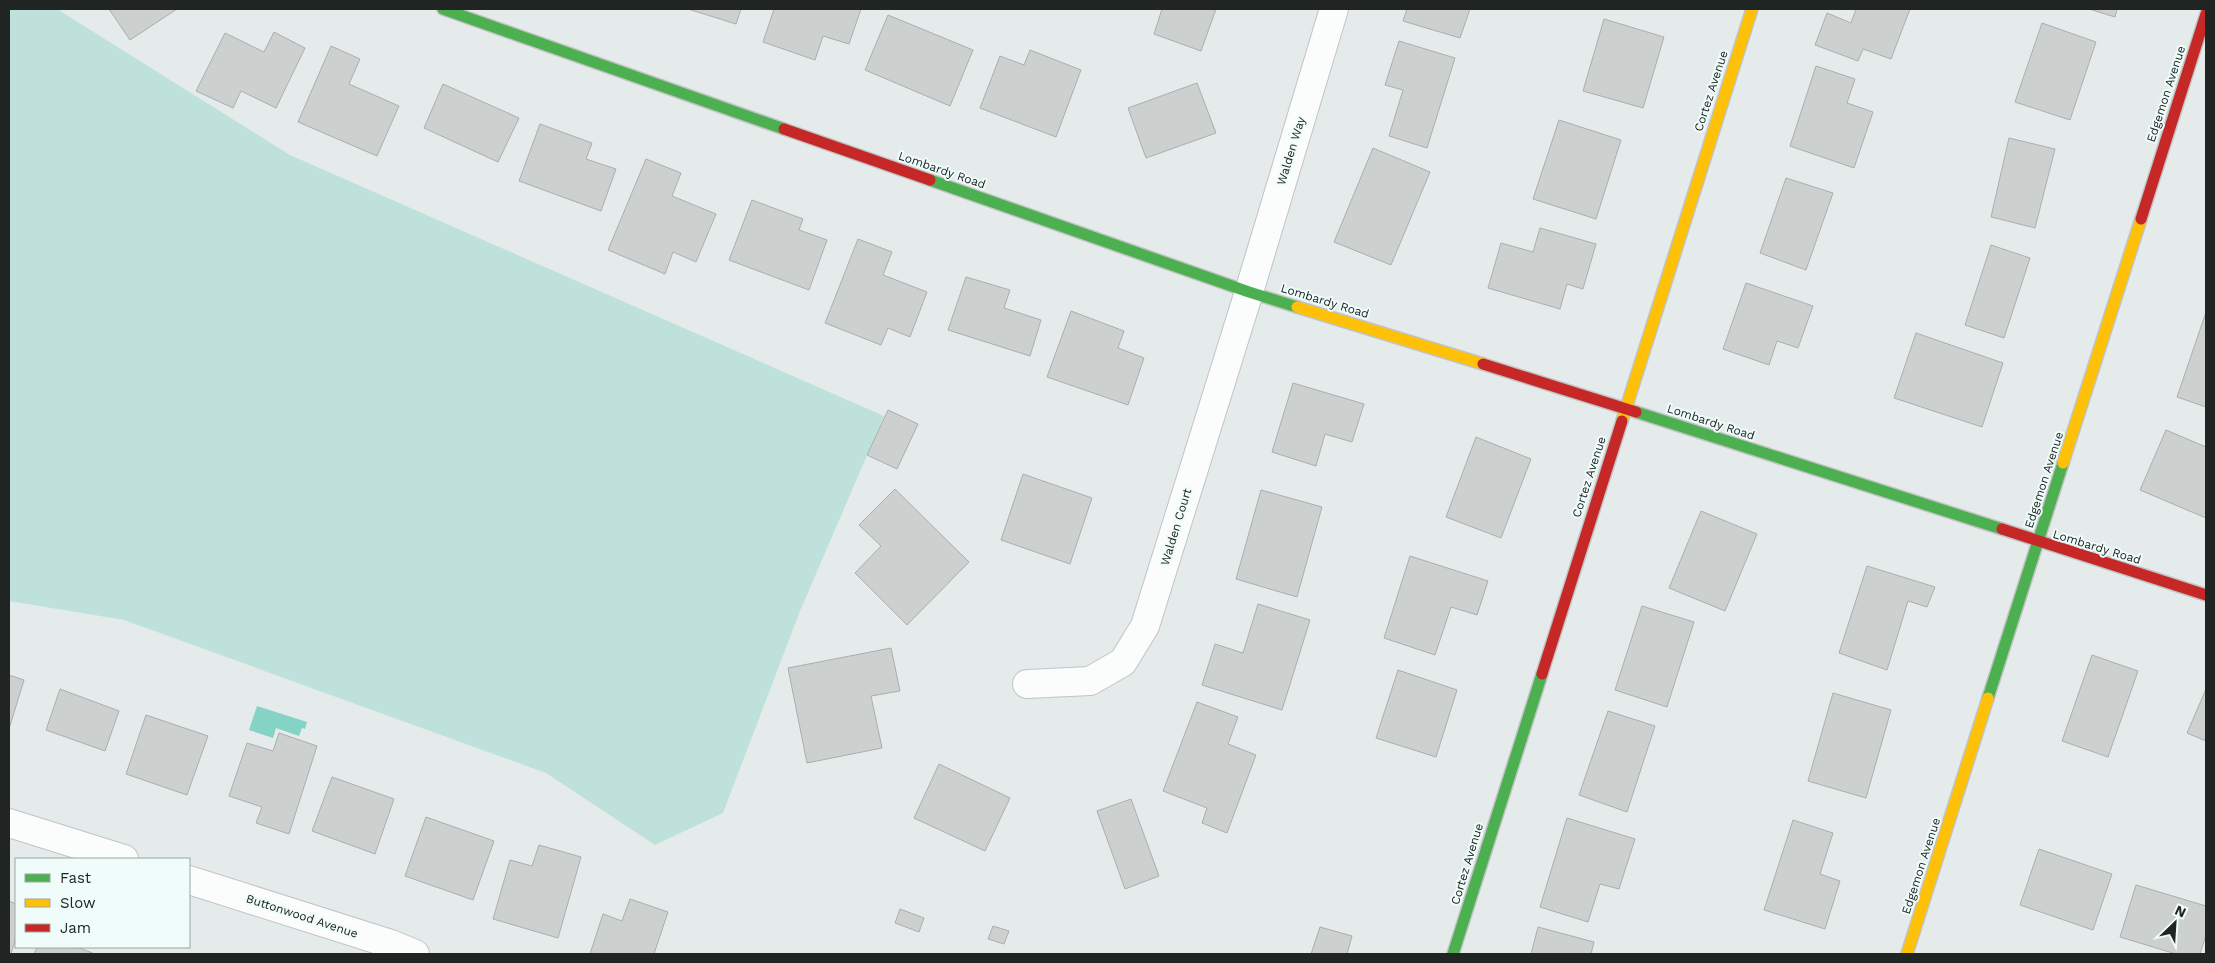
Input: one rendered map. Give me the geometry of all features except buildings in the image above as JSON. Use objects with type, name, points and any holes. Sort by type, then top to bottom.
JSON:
[{"type":"street","name":"Lombardy Road","points":[[443,9],[1249,292],[1625,408],[2038,543],[2206,595]]},
{"type":"street","name":"Walden Way","points":[[1249,292],[1334,9]]},
{"type":"street","name":"Cortez Avenue","points":[[1453,954],[1752,9]]},
{"type":"street","name":"Edgemon Avenue","points":[[1907,954],[2206,14]]},
{"type":"street","name":"Walden Court","points":[[1027,684],[1090,681],[1123,662],[1145,626],[1249,292]]},
{"type":"street","points":[[9,823],[121,858]]},
{"type":"street","name":"Buttonwood Avenue","points":[[190,880],[391,944],[415,954]]},
{"type":"shaded area","points":[[9,9],[57,9],[290,155],[884,416],[800,611],[723,813],[655,845],[546,773],[124,620],[9,601]]},
{"type":"shaded area","points":[[257,706],[307,722],[305,729],[302,728],[299,736],[276,728],[273,738],[249,730]]},
{"type":"traffic: fast","points":[[443,9],[784,129]]},
{"type":"traffic: fast","points":[[930,180],[1249,292],[1297,307]]},
{"type":"traffic: fast","points":[[1636,412],[2002,529]]},
{"type":"traffic: fast","points":[[1988,698],[2063,463]]},
{"type":"traffic: fast","points":[[1453,954],[1542,674]]},
{"type":"traffic: slow","points":[[1622,421],[1752,9]]},
{"type":"traffic: slow","points":[[2063,463],[2141,219]]},
{"type":"traffic: slow","points":[[1297,307],[1483,364]]},
{"type":"traffic: slow","points":[[1907,954],[1988,698]]},
{"type":"traffic: jam","points":[[2141,219],[2206,14]]},
{"type":"traffic: jam","points":[[784,129],[930,180]]},
{"type":"traffic: jam","points":[[1483,364],[1636,412]]},
{"type":"traffic: jam","points":[[1542,674],[1622,421]]},
{"type":"traffic: jam","points":[[2002,529],[2206,595]]}]
